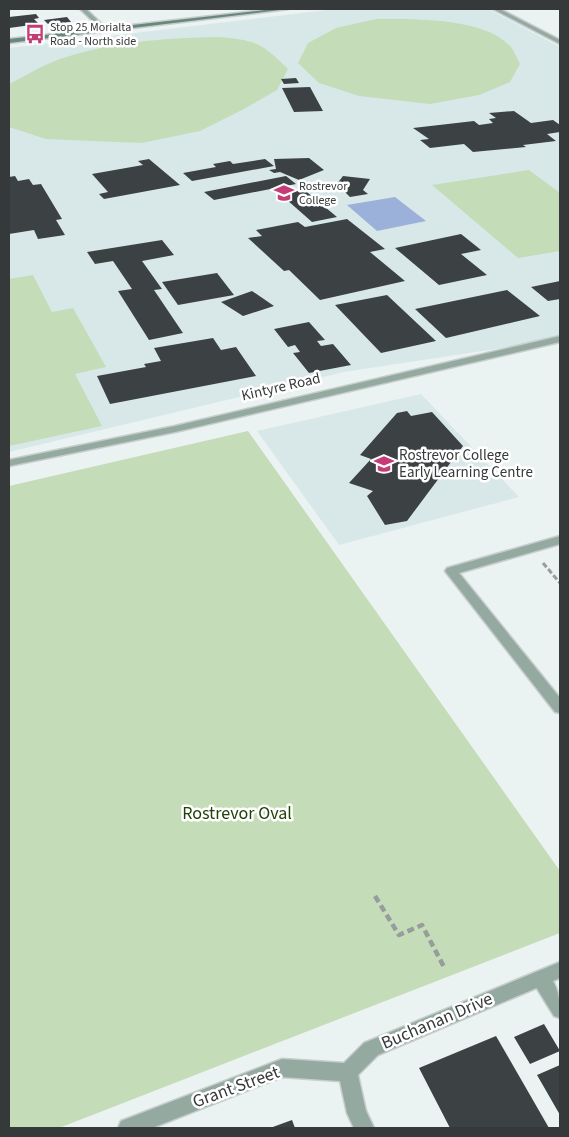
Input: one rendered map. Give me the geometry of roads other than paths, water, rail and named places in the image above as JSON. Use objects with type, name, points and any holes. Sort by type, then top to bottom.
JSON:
[{"type":"main road","points":[[9,41],[285,9]]},
{"type":"street","points":[[83,9],[104,30]]},
{"type":"street","points":[[496,9],[560,42]]},
{"type":"street","points":[[548,35],[560,33]]},
{"type":"street","name":"Kintyre Road","points":[[9,463],[175,429],[560,339]]},
{"type":"street","points":[[560,540],[451,571],[560,708]]},
{"type":"street","name":"Buchanan Drive","points":[[348,1072],[371,1049],[560,970]]},
{"type":"street","points":[[540,979],[560,1010]]},
{"type":"street","name":"Grant Street","points":[[128,1128],[282,1068],[348,1072]]},
{"type":"street","points":[[348,1072],[357,1114],[364,1128]]},
{"type":"water","points":[[395,197],[426,221],[377,231],[347,205]]},
{"type":"place","name":"Stop 25 Morialta Road - North side","points":[[35,34]]},
{"type":"place","name":"Rostrevor College","points":[[284,193]]},
{"type":"place","name":"Rostrevor College Early Learning Centre","points":[[384,464]]},
{"type":"park label","name":"Rostrevor Oval","points":[[237,813]]}]
